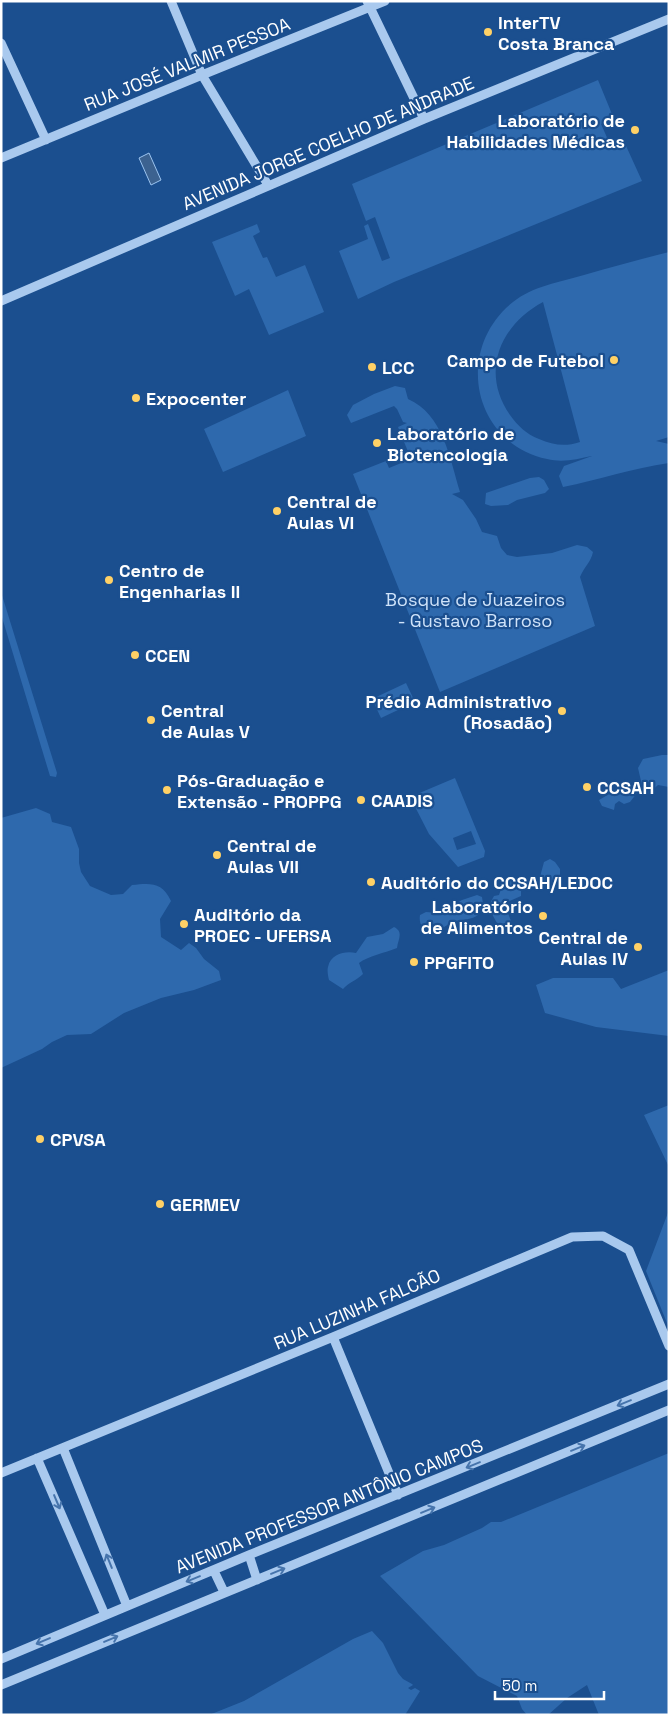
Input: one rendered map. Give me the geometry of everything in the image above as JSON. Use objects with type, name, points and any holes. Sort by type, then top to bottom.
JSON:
[{"type":"street","points":[[171,1],[202,75],[268,185]]},
{"type":"street","name":"RUA JOSÉ VALMIR PESSOA","points":[[1,158],[368,5],[385,1]]},
{"type":"street","points":[[368,5],[424,119]]},
{"type":"street","name":"AVENIDA JORGE COELHO DE ANDRADE","points":[[1,301],[424,119],[669,20]]},
{"type":"street","points":[[1,43],[46,140]]},
{"type":"street","name":"RUA LUZINHA FALCÃO","points":[[1,1473],[572,1237],[603,1236],[630,1250],[669,1346]]},
{"type":"street","points":[[333,1337],[398,1495]]},
{"type":"street","name":"AVENIDA PROFESSOR ANTÔNIO CAMPOS","points":[[1,1659],[669,1384]]},
{"type":"street","points":[[1,1685],[669,1410]]},
{"type":"street","points":[[63,1448],[127,1606]]},
{"type":"street","points":[[37,1458],[105,1615]]},
{"type":"street","points":[[250,1555],[257,1580]]},
{"type":"street","points":[[214,1571],[224,1592]]},
{"type":"green space","points":[[598,80],[614,119],[601,124],[609,142],[622,137],[642,181],[394,282],[358,299],[339,251],[368,239],[364,226],[368,224],[382,261],[390,258],[375,217],[366,221],[352,184]]},
{"type":"green space","points":[[257,224],[260,232],[253,236],[263,258],[267,257],[276,277],[305,265],[324,312],[269,335],[249,289],[235,296],[212,242]]},
{"type":"green space","name":"Campo de Futebol","points":[[669,252],[669,437],[656,441],[669,444],[669,463],[563,487],[559,476],[564,466],[592,456],[564,461],[547,459],[522,450],[502,434],[488,415],[480,392],[478,368],[483,344],[494,322],[513,302],[529,292],[556,282]],"holes":[[[543,302],[580,442],[564,445],[554,444],[526,432],[510,415],[501,399],[496,382],[496,366],[499,351],[506,337],[515,323]]]},
{"type":"green space","name":"Bosque de Juazeiros - Gustavo Barroso","points":[[395,386],[405,388],[408,399],[420,406],[437,426],[448,452],[460,492],[452,494],[463,500],[482,532],[497,536],[501,548],[507,555],[517,557],[552,553],[577,545],[587,547],[593,552],[580,577],[595,626],[440,692],[353,474],[386,461],[389,468],[411,459],[398,427],[407,423],[403,422],[394,406],[351,423],[347,415],[353,405]]},
{"type":"green space","points":[[288,390],[306,436],[223,472],[204,429]]},
{"type":"green space","points":[[539,477],[544,480],[549,489],[545,493],[517,500],[508,505],[491,506],[485,504],[486,493],[530,478]]},
{"type":"green space","points":[[1,592],[57,773],[56,777],[50,776],[1,614]]},
{"type":"green space","points":[[406,683],[415,702],[381,718],[372,699]]},
{"type":"green space","points":[[669,755],[669,787],[658,785],[648,794],[637,793],[630,802],[624,804],[619,801],[615,804],[614,810],[602,806],[599,800],[641,781],[638,768],[643,759]]},
{"type":"green space","points":[[455,778],[485,851],[484,857],[458,867],[429,834],[410,797]],"holes":[[[471,831],[476,844],[457,850],[453,838]]]},
{"type":"green space","points":[[36,808],[50,814],[52,822],[71,827],[79,849],[81,872],[90,886],[111,895],[123,894],[132,885],[139,884],[155,885],[164,890],[171,901],[160,919],[161,937],[181,950],[189,943],[196,948],[204,959],[219,971],[221,980],[194,990],[161,998],[124,1013],[91,1034],[67,1035],[1,1068],[1,818]]},
{"type":"green space","points":[[550,859],[560,869],[560,880],[556,884],[537,888],[544,862]]},
{"type":"green space","points":[[510,880],[518,882],[521,887],[521,896],[505,903],[512,923],[511,934],[497,927],[497,923],[488,907],[494,896],[499,895],[503,883]]},
{"type":"green space","points":[[477,895],[482,897],[483,904],[476,917],[453,922],[434,931],[427,930],[420,923],[420,915],[426,912],[439,913],[462,900]]},
{"type":"green space","points":[[394,927],[400,933],[397,948],[372,956],[359,963],[363,974],[343,989],[329,980],[328,967],[332,959],[339,954],[356,953],[367,937],[383,934]]},
{"type":"green space","points":[[669,970],[669,1036],[596,1027],[545,1013],[536,985],[553,978],[613,978],[621,989]]},
{"type":"green space","points":[[669,1105],[669,1167],[644,1115]]},
{"type":"green space","points":[[669,1210],[669,1328],[646,1271]]},
{"type":"green space","points":[[669,1453],[669,1715],[599,1715],[587,1685],[567,1698],[548,1715],[527,1715],[522,1709],[517,1696],[478,1676],[380,1576],[423,1551],[444,1545],[491,1522],[501,1522]]},
{"type":"green space","points":[[372,1631],[383,1643],[398,1673],[403,1679],[413,1685],[408,1688],[411,1690],[415,1688],[420,1691],[405,1715],[209,1715],[244,1701],[353,1639]]},
{"type":"shaded area","points":[[149,153],[161,180],[151,185],[139,158]]},
{"type":"place","name":"InterTV Costa Branca","points":[[488,32]]},
{"type":"place","name":"Laboratório de Habilidades Médicas","points":[[635,130]]},
{"type":"place","name":"Campo de Futebol","points":[[614,360]]},
{"type":"place","name":"LCC","points":[[372,367]]},
{"type":"place","name":"Expocenter","points":[[136,398]]},
{"type":"place","name":"Laboratório de Biotencologia","points":[[377,443]]},
{"type":"place","name":"Central de Aulas VI","points":[[277,511]]},
{"type":"place","name":"Centro de Engenharias II","points":[[109,580]]},
{"type":"place","name":"CCEN","points":[[135,655]]},
{"type":"place","name":"Prédio Administrativo (Rosadão)","points":[[562,711]]},
{"type":"place","name":"Central de Aulas V","points":[[151,720]]},
{"type":"place","name":"CCSAH","points":[[587,787]]},
{"type":"place","name":"Pós-Graduação e Extensão - PROPPG","points":[[167,790]]},
{"type":"place","name":"CAADIS","points":[[361,800]]},
{"type":"place","name":"Central de Aulas VII","points":[[217,855]]},
{"type":"place","name":"Auditório do CCSAH/LEDOC","points":[[371,882]]},
{"type":"place","name":"Laboratório de Alimentos","points":[[543,916]]},
{"type":"place","name":"Auditório da PROEC - UFERSA","points":[[184,924]]},
{"type":"place","name":"Central de Aulas IV","points":[[638,947]]},
{"type":"place","name":"PPGFITO","points":[[414,962]]},
{"type":"place","name":"CPVSA","points":[[40,1139]]},
{"type":"place","name":"GERMEV","points":[[160,1204]]}]
